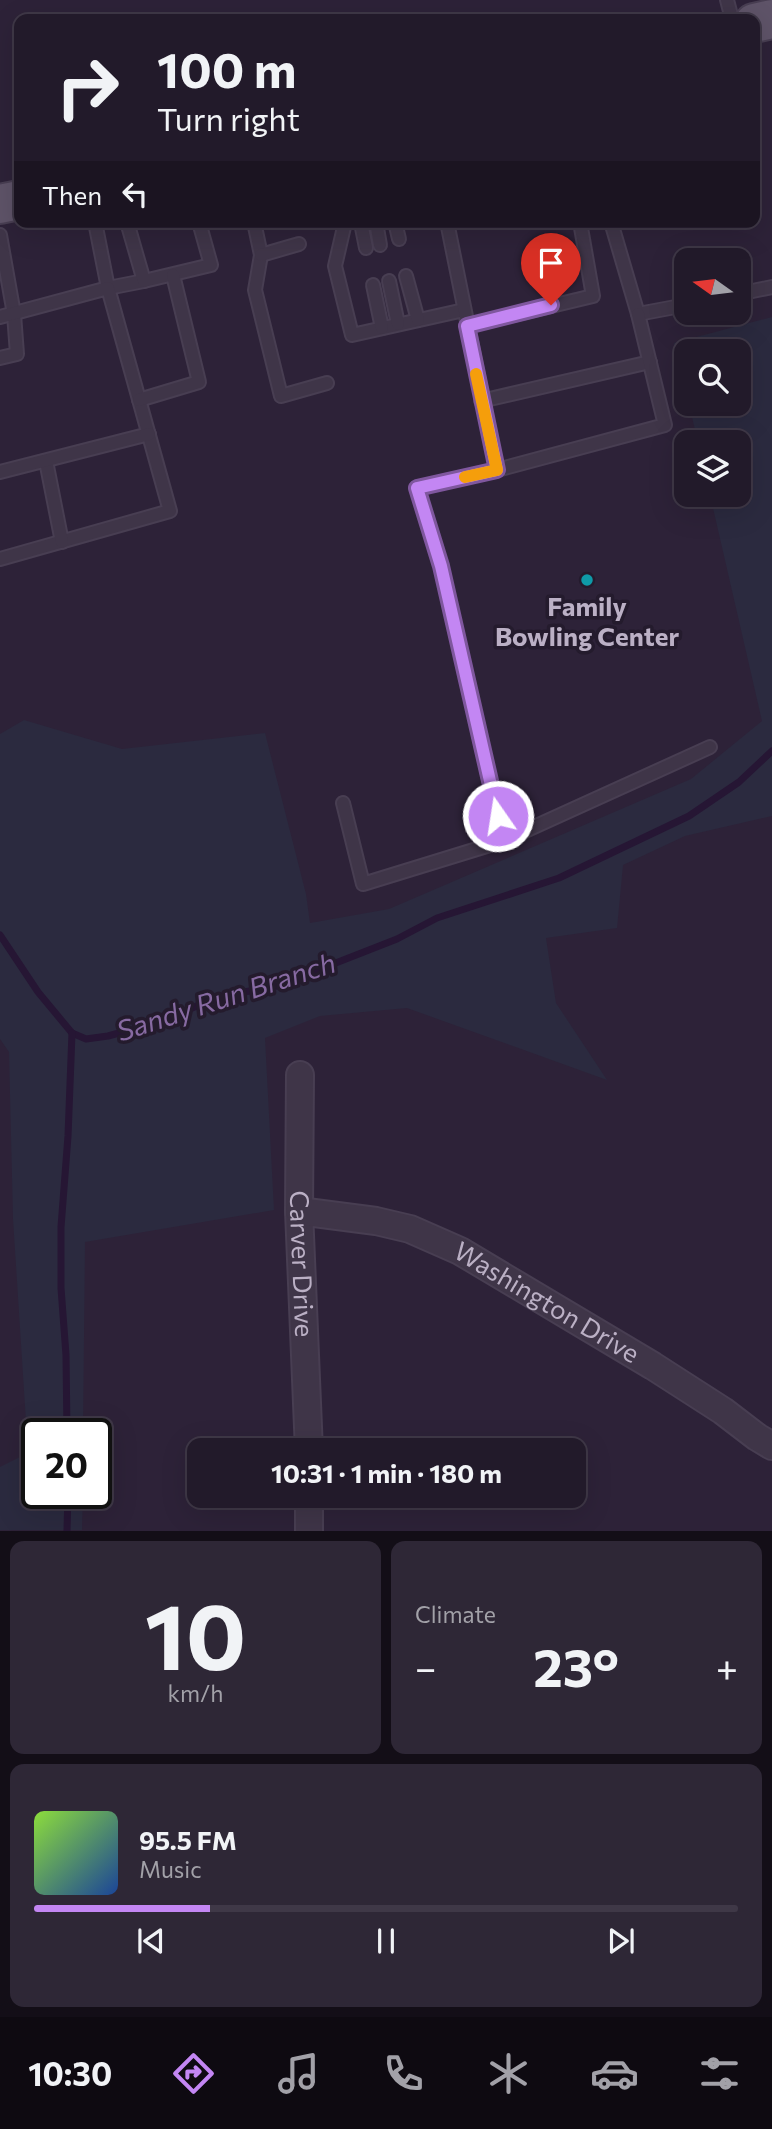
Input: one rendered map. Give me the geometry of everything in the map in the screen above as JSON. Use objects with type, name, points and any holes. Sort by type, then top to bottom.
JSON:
[{"type":"street","name":"Carver Drive","points":[[300,1076],[299,1211],[308,1438]]},
{"type":"street","name":"Washington Drive","points":[[299,1211],[388,1223],[410,1229],[460,1251],[653,1366],[772,1446]]},
{"type":"street","points":[[309,1508],[309,1531]]},
{"type":"lane","points":[[0,559],[170,512],[108,288],[96,228]]},
{"type":"lane","points":[[129,228],[144,281]]},
{"type":"lane","points":[[0,317],[108,288],[211,265],[201,228]]},
{"type":"lane","points":[[255,228],[261,254],[255,290],[281,396],[327,383]]},
{"type":"lane","points":[[342,228],[335,266],[352,335],[464,310]]},
{"type":"lane","points":[[364,228],[366,248]]},
{"type":"lane","points":[[377,228],[380,244]]},
{"type":"lane","points":[[396,228],[398,239]]},
{"type":"lane","points":[[448,228],[497,470]]},
{"type":"lane","points":[[467,326],[593,296],[581,228]]},
{"type":"lane","points":[[503,841],[441,566],[417,488],[497,470],[665,425],[638,314],[613,228]]},
{"type":"lane","points":[[0,235],[14,314],[17,354],[0,358]]},
{"type":"lane","points":[[261,254],[299,244]]},
{"type":"lane","points":[[139,400],[199,382],[173,275]]},
{"type":"lane","points":[[406,276],[418,320]]},
{"type":"lane","points":[[389,281],[398,324]]},
{"type":"lane","points":[[373,285],[382,328]]},
{"type":"lane","points":[[751,291],[772,287]]},
{"type":"lane","points":[[638,314],[674,306]]},
{"type":"lane","points":[[481,401],[650,362]]},
{"type":"lane","points":[[0,472],[149,434]]},
{"type":"lane","points":[[47,461],[62,542]]},
{"type":"lane","points":[[343,803],[363,884],[503,841],[709,747]]},
{"type":"shaded area","points":[[772,317],[772,816],[685,836],[623,865],[617,928],[546,938],[556,1003],[607,1080],[407,1008],[320,1016],[265,1038],[274,1210],[85,1242],[83,1418],[26,1418],[13,1219],[9,1052],[0,1039],[0,734],[24,720],[122,749],[265,733],[306,894],[310,923],[389,909],[691,779],[762,721],[713,507],[751,507],[751,430],[695,430],[692,416],[751,416],[751,339],[689,339],[738,326],[751,326],[751,323]]},
{"type":"shaded area","points":[[21,1456],[21,1509],[83,1509],[82,1530],[0,1530],[0,1467]]},
{"type":"waterway","name":"Sandy Run Branch","points":[[0,935],[38,992],[72,1033],[86,1039],[108,1036],[163,1021],[217,997],[277,986],[397,939],[437,918],[559,878],[689,816],[739,782],[772,751]]},
{"type":"waterway","name":"Sandy Run Branch","points":[[67,1418],[61,1227],[72,1033]]},
{"type":"waterway","name":"Sandy Run Branch","points":[[67,1531],[68,1509]]},
{"type":"slow traffic","points":[[465,477],[497,470],[476,374]]},
{"type":"place","name":"Family Bowling Center","points":[[587,580]]},
{"type":"route","points":[[498,816],[441,566],[417,488],[497,470],[467,326],[551,305]]}]
